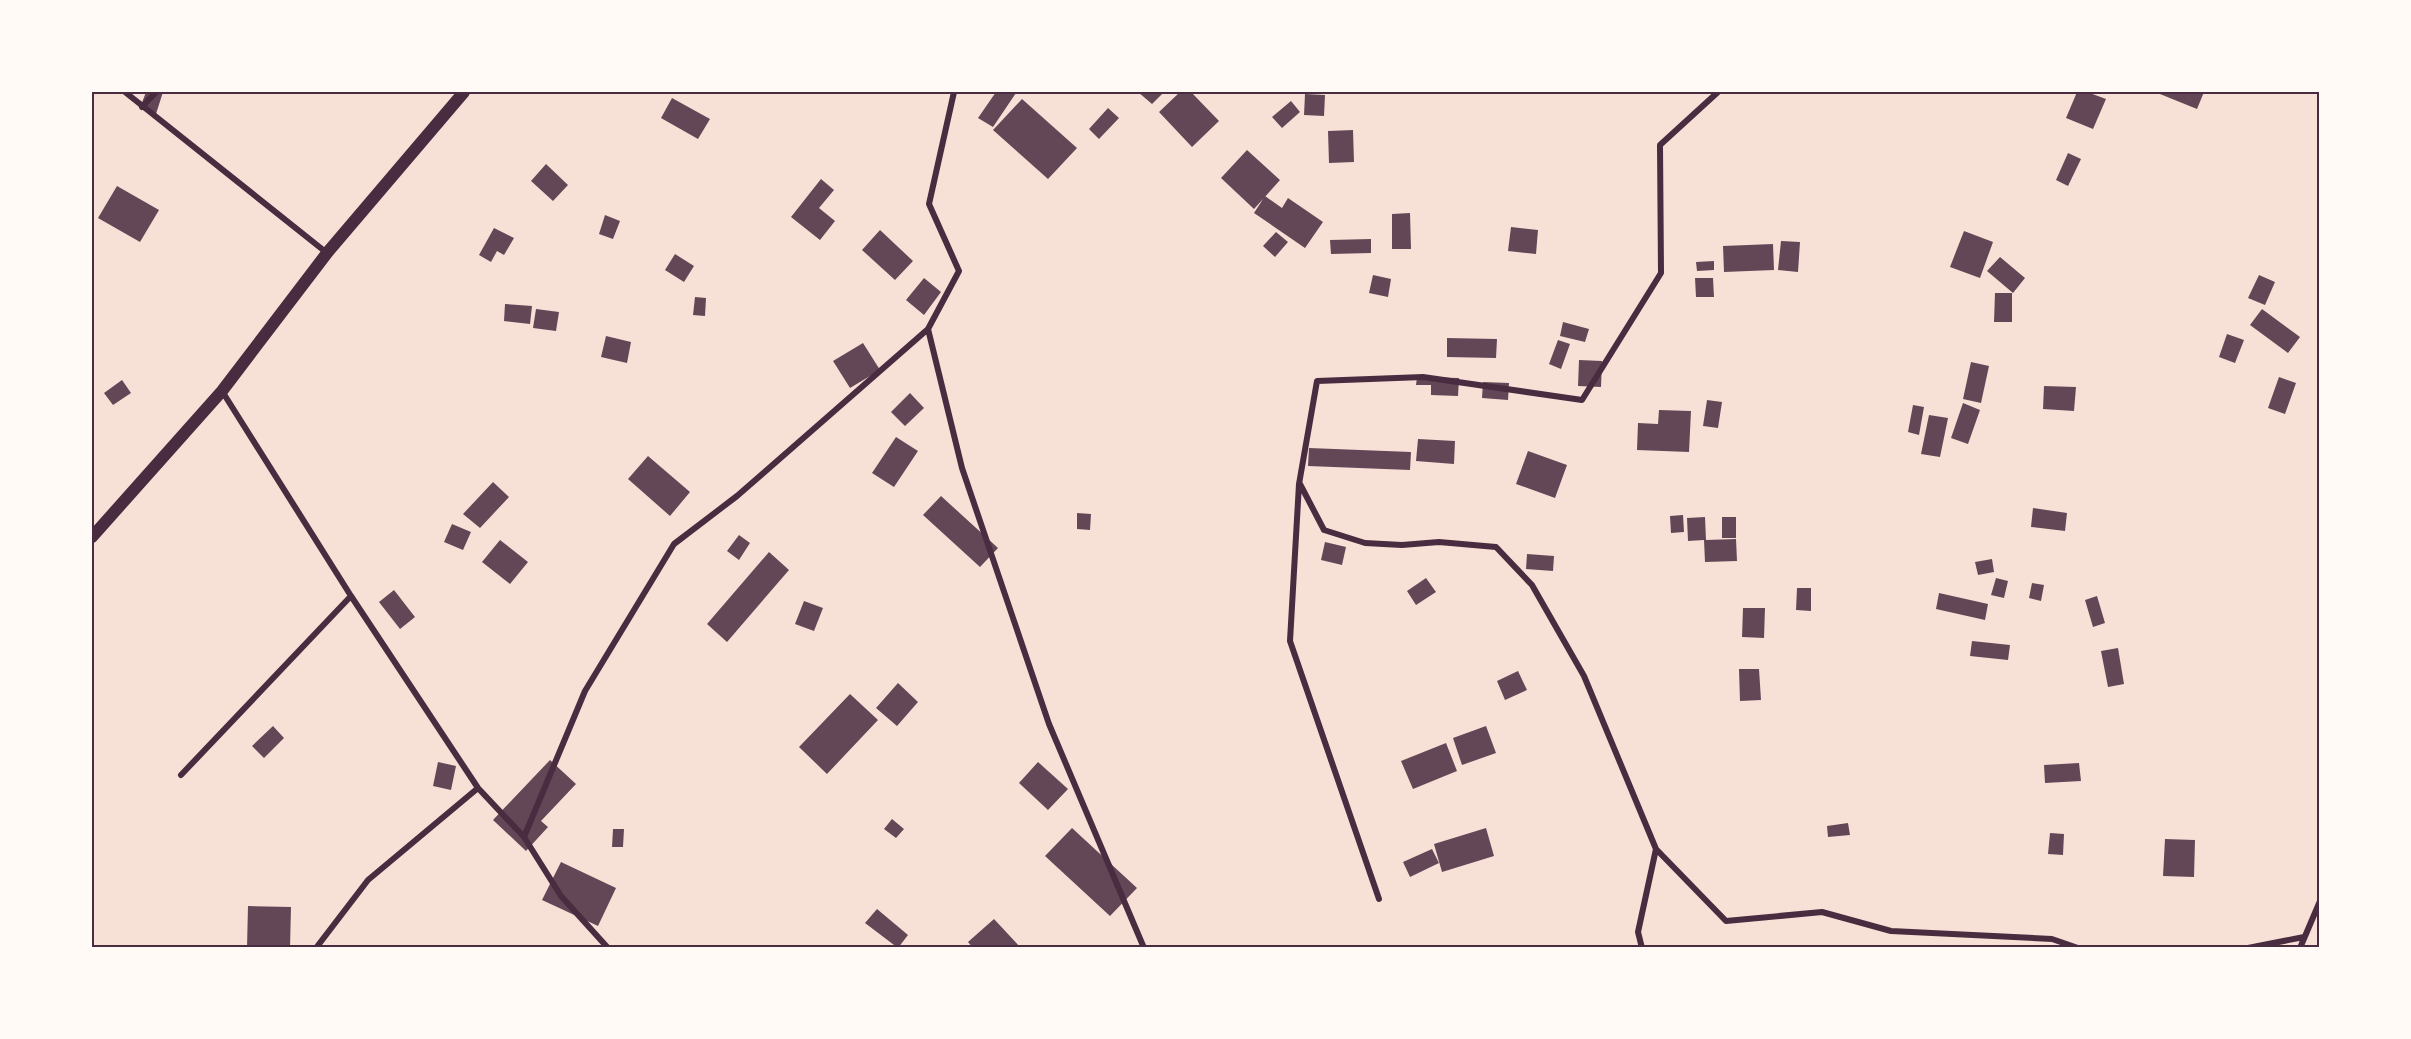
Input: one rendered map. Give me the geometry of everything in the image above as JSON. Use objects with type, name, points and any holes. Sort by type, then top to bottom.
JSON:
[{"type":"main road","points":[[92,537],[222,391],[327,253],[464,92]]},
{"type":"street","points":[[125,92],[327,253]]},
{"type":"street","points":[[142,106],[156,92]]},
{"type":"street","points":[[524,837],[585,691],[674,544],[737,496],[928,329],[959,271],[929,204],[954,92]]},
{"type":"street","points":[[1379,899],[1290,640],[1299,484],[1317,381],[1423,377],[1582,400],[1661,273],[1660,145],[1718,92]]},
{"type":"street","points":[[928,329],[962,468],[1049,724],[1144,948]]},
{"type":"street","points":[[222,391],[351,596],[478,788],[524,837],[561,896],[608,948]]},
{"type":"street","points":[[1299,484],[1324,530],[1365,543],[1402,545],[1439,542],[1496,547],[1532,585],[1584,676],[1656,849],[1726,921],[1822,912],[1891,931],[2052,939],[2078,948]]},
{"type":"street","points":[[181,775],[351,596]]},
{"type":"street","points":[[316,948],[368,880],[478,788]]},
{"type":"street","points":[[1642,948],[1638,932],[1656,849]]},
{"type":"street","points":[[2300,948],[2319,901]]},
{"type":"street","points":[[2248,948],[2304,937]]},
{"type":"building","points":[[146,92],[163,92],[156,114],[140,108]]},
{"type":"building","points":[[996,92],[1016,93],[993,127],[978,118]]},
{"type":"building","points":[[1138,92],[1164,92],[1152,104]]},
{"type":"building","points":[[1180,92],[1191,92],[1219,121],[1192,147],[1159,112]]},
{"type":"building","points":[[2077,92],[2087,92],[2106,99],[2093,129],[2066,118]]},
{"type":"building","points":[[2155,92],[2204,92],[2197,109]]},
{"type":"building","points":[[1305,94],[1325,95],[1324,116],[1304,115]]},
{"type":"building","points":[[672,98],[710,119],[698,139],[661,118]]},
{"type":"building","points":[[1022,99],[1077,148],[1048,179],[993,130]]},
{"type":"building","points":[[1291,101],[1300,112],[1282,128],[1272,117]]},
{"type":"building","points":[[1108,108],[1119,118],[1099,139],[1089,129]]},
{"type":"building","points":[[1353,130],[1354,162],[1329,163],[1328,131]]},
{"type":"building","points":[[1247,150],[1280,180],[1254,209],[1221,178]]},
{"type":"building","points":[[2068,153],[2081,159],[2068,186],[2056,180]]},
{"type":"building","points":[[546,164],[568,185],[553,201],[531,181]]},
{"type":"building","points":[[821,179],[834,190],[819,208],[835,221],[820,240],[791,217]]},
{"type":"building","points":[[117,186],[159,210],[140,242],[98,218]]},
{"type":"building","points":[[1265,196],[1282,208],[1288,198],[1323,222],[1305,248],[1254,213]]},
{"type":"building","points":[[1410,213],[1411,249],[1392,249],[1392,214]]},
{"type":"building","points":[[605,215],[620,221],[613,239],[599,234]]},
{"type":"building","points":[[1511,227],[1538,230],[1536,254],[1508,251]]},
{"type":"building","points":[[494,228],[514,238],[504,255],[497,251],[491,262],[479,255]]},
{"type":"building","points":[[880,230],[913,261],[895,280],[862,250]]},
{"type":"building","points":[[1964,231],[1993,242],[1980,278],[1950,267]]},
{"type":"building","points":[[1276,232],[1288,242],[1275,257],[1263,246]]},
{"type":"building","points":[[1371,239],[1371,253],[1331,254],[1330,240]]},
{"type":"building","points":[[1781,241],[1800,242],[1798,272],[1778,270]]},
{"type":"building","points":[[1773,244],[1774,270],[1724,272],[1723,246]]},
{"type":"building","points":[[675,254],[694,266],[684,282],[665,270]]},
{"type":"building","points":[[2000,257],[2025,278],[2013,293],[1987,271]]},
{"type":"building","points":[[1714,261],[1714,270],[1697,271],[1696,262]]},
{"type":"building","points":[[1373,275],[1391,279],[1388,297],[1369,293]]},
{"type":"building","points":[[2259,275],[2275,282],[2265,305],[2248,298]]},
{"type":"building","points":[[924,278],[941,292],[924,315],[906,300]]},
{"type":"building","points":[[1695,278],[1713,278],[1714,297],[1696,297]]},
{"type":"building","points":[[1995,293],[2012,293],[2012,322],[1994,322]]},
{"type":"building","points":[[695,297],[706,298],[705,316],[693,315]]},
{"type":"building","points":[[505,304],[532,306],[530,324],[504,321]]},
{"type":"building","points":[[536,309],[559,312],[556,331],[533,328]]},
{"type":"building","points":[[2262,309],[2300,337],[2288,353],[2250,325]]},
{"type":"building","points":[[1563,322],[1589,329],[1585,342],[1560,336]]},
{"type":"building","points":[[2227,334],[2244,340],[2235,363],[2219,357]]},
{"type":"building","points":[[606,336],[631,342],[627,363],[601,357]]},
{"type":"building","points":[[1447,338],[1497,339],[1496,358],[1447,357]]},
{"type":"building","points":[[1558,340],[1570,344],[1561,369],[1549,364]]},
{"type":"building","points":[[863,343],[880,370],[850,388],[833,361]]},
{"type":"building","points":[[1579,360],[1602,361],[1601,387],[1578,386]]},
{"type":"building","points":[[1971,362],[1989,366],[1981,403],[1963,399]]},
{"type":"building","points":[[1417,377],[1459,378],[1458,396],[1431,395],[1431,385],[1416,385]]},
{"type":"building","points":[[2279,377],[2296,383],[2285,414],[2268,408]]},
{"type":"building","points":[[122,380],[131,393],[113,405],[104,393]]},
{"type":"building","points":[[1483,382],[1509,383],[1508,400],[1482,398]]},
{"type":"building","points":[[2044,386],[2076,387],[2074,411],[2043,409]]},
{"type":"building","points":[[910,393],[924,408],[905,426],[891,412]]},
{"type":"building","points":[[1707,400],[1722,402],[1718,428],[1703,426]]},
{"type":"building","points":[[1963,403],[1980,410],[1968,444],[1951,438]]},
{"type":"building","points":[[1913,405],[1924,407],[1919,435],[1908,432]]},
{"type":"building","points":[[1659,410],[1691,411],[1689,452],[1637,450],[1638,423],[1658,424]]},
{"type":"building","points":[[1929,415],[1948,418],[1940,457],[1921,454]]},
{"type":"building","points":[[896,437],[918,451],[894,487],[872,473]]},
{"type":"building","points":[[1418,439],[1455,441],[1454,464],[1416,461]]},
{"type":"building","points":[[1309,448],[1411,452],[1410,470],[1308,466]]},
{"type":"building","points":[[1528,451],[1567,465],[1555,498],[1516,484]]},
{"type":"building","points":[[648,456],[690,492],[670,516],[628,479]]},
{"type":"building","points":[[493,482],[509,497],[480,528],[463,514]]},
{"type":"building","points":[[941,496],[998,548],[980,567],[923,515]]},
{"type":"building","points":[[2033,508],[2067,513],[2065,531],[2031,527]]},
{"type":"building","points":[[1077,513],[1091,514],[1090,530],[1077,529]]},
{"type":"building","points":[[1683,515],[1684,532],[1671,533],[1670,516]]},
{"type":"building","points":[[1705,517],[1706,540],[1736,539],[1737,561],[1705,562],[1704,540],[1688,541],[1687,518]]},
{"type":"building","points":[[1722,517],[1736,517],[1736,538],[1722,538]]},
{"type":"building","points":[[452,524],[471,532],[463,550],[444,542]]},
{"type":"building","points":[[739,535],[750,543],[739,560],[727,551]]},
{"type":"building","points":[[500,540],[528,562],[510,584],[482,562]]},
{"type":"building","points":[[1325,542],[1346,547],[1342,565],[1321,560]]},
{"type":"building","points":[[769,552],[789,570],[727,642],[707,624]]},
{"type":"building","points":[[1527,554],[1554,556],[1553,571],[1526,569]]},
{"type":"building","points":[[1992,559],[1994,572],[1978,575],[1975,562]]},
{"type":"building","points":[[1426,578],[1436,592],[1416,605],[1407,591]]},
{"type":"building","points":[[1996,578],[2008,581],[2004,598],[1991,595]]},
{"type":"building","points":[[2032,583],[2044,585],[2041,601],[2029,598]]},
{"type":"building","points":[[1797,588],[1811,588],[1811,611],[1796,610]]},
{"type":"building","points":[[394,590],[415,617],[400,629],[379,602]]},
{"type":"building","points":[[1939,593],[1988,604],[1985,620],[1936,609]]},
{"type":"building","points":[[2097,596],[2105,623],[2093,627],[2085,600]]},
{"type":"building","points":[[804,601],[823,608],[814,631],[795,624]]},
{"type":"building","points":[[1743,608],[1765,608],[1764,638],[1742,637]]},
{"type":"building","points":[[1972,641],[2010,645],[2008,660],[1970,656]]},
{"type":"building","points":[[2118,648],[2124,684],[2108,687],[2101,651]]},
{"type":"building","points":[[1739,669],[1759,669],[1761,700],[1740,701]]},
{"type":"building","points":[[1518,671],[1527,690],[1505,700],[1497,681]]},
{"type":"building","points":[[898,683],[918,702],[897,726],[876,708]]},
{"type":"building","points":[[850,694],[878,720],[827,774],[799,747]]},
{"type":"building","points":[[273,726],[284,738],[264,758],[252,746]]},
{"type":"building","points":[[1486,726],[1496,753],[1462,765],[1453,738]]},
{"type":"building","points":[[1446,743],[1457,771],[1413,789],[1401,761]]},
{"type":"building","points":[[550,760],[576,784],[541,821],[548,827],[526,851],[493,820]]},
{"type":"building","points":[[438,762],[456,766],[451,790],[433,786]]},
{"type":"building","points":[[1038,762],[1068,789],[1048,810],[1019,783]]},
{"type":"building","points":[[2079,763],[2081,781],[2045,783],[2044,765]]},
{"type":"building","points":[[892,819],[904,829],[896,838],[884,829]]},
{"type":"building","points":[[1848,823],[1850,835],[1828,837],[1827,826]]},
{"type":"building","points":[[1072,828],[1137,888],[1110,916],[1045,856]]},
{"type":"building","points":[[1486,828],[1494,856],[1442,872],[1434,844]]},
{"type":"building","points":[[613,829],[624,829],[623,847],[612,847]]},
{"type":"building","points":[[2050,833],[2064,834],[2063,855],[2048,854]]},
{"type":"building","points":[[2165,839],[2195,840],[2194,877],[2163,876]]},
{"type":"building","points":[[1432,849],[1439,863],[1410,877],[1403,862]]},
{"type":"building","points":[[561,862],[616,888],[598,926],[542,900]]},
{"type":"building","points":[[248,906],[291,907],[290,948],[247,948]]},
{"type":"building","points":[[877,909],[908,935],[898,948],[865,923]]},
{"type":"building","points":[[994,919],[1021,948],[973,948],[968,942]]}]
